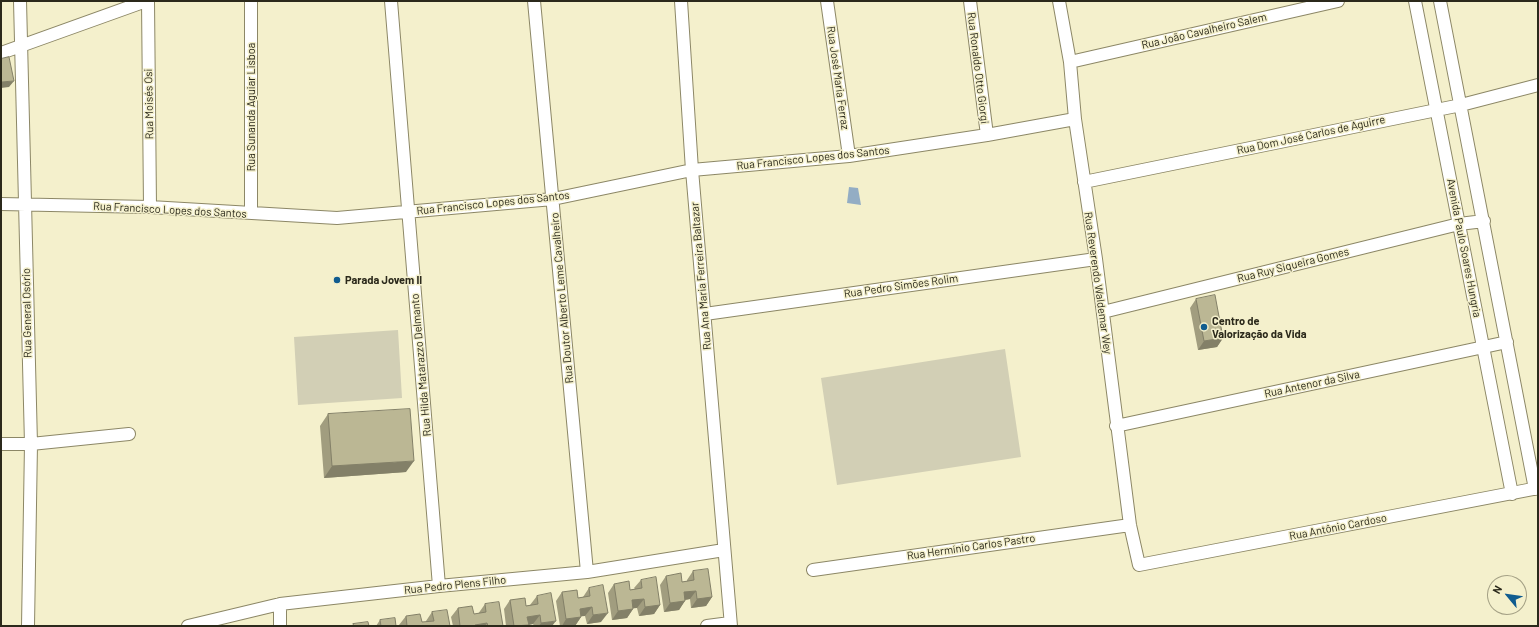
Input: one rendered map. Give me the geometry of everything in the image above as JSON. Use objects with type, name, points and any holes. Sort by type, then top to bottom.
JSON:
[{"type":"street","name":"Rua General Osório","points":[[20,1],[31,444],[28,626]]},
{"type":"street","points":[[1,53],[147,1]]},
{"type":"street","name":"Rua Moisés Osi","points":[[147,1],[150,207]]},
{"type":"street","name":"Rua Sunanda Aguiar Lisboa","points":[[250,1],[251,213]]},
{"type":"street","name":"Rua Hilda Matarazzo Delmanto","points":[[391,1],[439,586]]},
{"type":"street","name":"Rua Doutor Alberto Leme Cavalheiro","points":[[534,1],[587,572]]},
{"type":"street","name":"Rua Ana Maria Ferreira Baltazar","points":[[681,1],[692,170],[731,624]]},
{"type":"street","name":"Rua José Maria Ferraz","points":[[827,1],[849,156]]},
{"type":"street","name":"Rua Ronaldo Otto Giorgi","points":[[970,1],[987,135]]},
{"type":"street","name":"Rua Reverendo Waldemar Wey","points":[[1059,1],[1070,62],[1074,119],[1096,259],[1116,426],[1130,524],[1139,565]]},
{"type":"street","name":"Rua João Cavalheiro Salem","points":[[1070,62],[1338,1]]},
{"type":"street","name":"Avenida Paulo Soares Hungria","points":[[1415,1],[1512,494]]},
{"type":"street","points":[[1440,1],[1536,489]]},
{"type":"street","name":"Rua Dom José Carlos de Aguirre","points":[[1084,182],[1460,105],[1538,85]]},
{"type":"street","name":"Rua Francisco Lopes dos Santos","points":[[1,204],[150,207],[337,218],[553,199],[692,170],[849,156],[987,135],[1074,119]]},
{"type":"street","name":"Rua Ruy Siqueira Gomes","points":[[1103,312],[1459,224],[1484,221]]},
{"type":"street","name":"Rua Pedro Simões Rolim","points":[[705,314],[1096,259]]},
{"type":"street","name":"Rua Antenor da Silva","points":[[1116,426],[1507,342]]},
{"type":"street","points":[[1,444],[31,444],[129,434]]},
{"type":"street","name":"Rua Antônio Cardoso","points":[[1139,565],[1536,489]]},
{"type":"street","name":"Rua Hermínio Carlos Pastro","points":[[813,570],[1130,524]]},
{"type":"street","name":"Rua Pedro Plens Filho","points":[[188,626],[280,604],[439,586],[587,572],[724,550]]},
{"type":"street","points":[[280,604],[280,626]]},
{"type":"street","points":[[707,626],[731,624]]},
{"type":"shaded area","points":[[398,330],[402,398],[298,405],[294,337]]},
{"type":"shaded area","points":[[1005,349],[1021,457],[837,485],[821,378]]},
{"type":"water","points":[[849,187],[858,188],[861,205],[847,203]]},
{"type":"building","points":[[9,57],[14,81],[1,82],[1,59]]},
{"type":"building","points":[[1215,295],[1223,338],[1204,341],[1196,299]]},
{"type":"building","points":[[410,409],[414,461],[332,466],[328,414]]},
{"type":"building","points":[[708,569],[712,597],[697,599],[696,591],[684,592],[685,601],[670,603],[666,576],[681,573],[682,582],[694,580],[693,571]]},
{"type":"building","points":[[656,577],[660,605],[645,607],[644,599],[632,600],[633,609],[618,611],[614,584],[629,581],[630,590],[642,588],[641,580]]},
{"type":"building","points":[[603,585],[608,613],[593,615],[592,607],[580,609],[581,617],[566,619],[562,592],[577,590],[578,598],[590,596],[589,588]]},
{"type":"building","points":[[551,593],[556,621],[541,623],[540,615],[527,617],[529,625],[514,626],[510,600],[525,598],[526,606],[538,604],[537,596]]},
{"type":"building","points":[[499,602],[503,626],[488,626],[487,623],[475,625],[476,626],[460,626],[458,608],[472,606],[474,614],[486,612],[485,604]]},
{"type":"building","points":[[447,610],[450,626],[407,626],[406,616],[420,614],[422,622],[434,621],[432,612]]},
{"type":"building","points":[[395,618],[396,626],[381,626],[380,620]]},
{"type":"building","points":[[368,622],[369,626],[354,626],[353,624]]},
{"type":"place","name":"Parada Jovem II","points":[[337,280]]},
{"type":"place","name":"Centro de Valorização da Vida","points":[[1204,327]]}]
